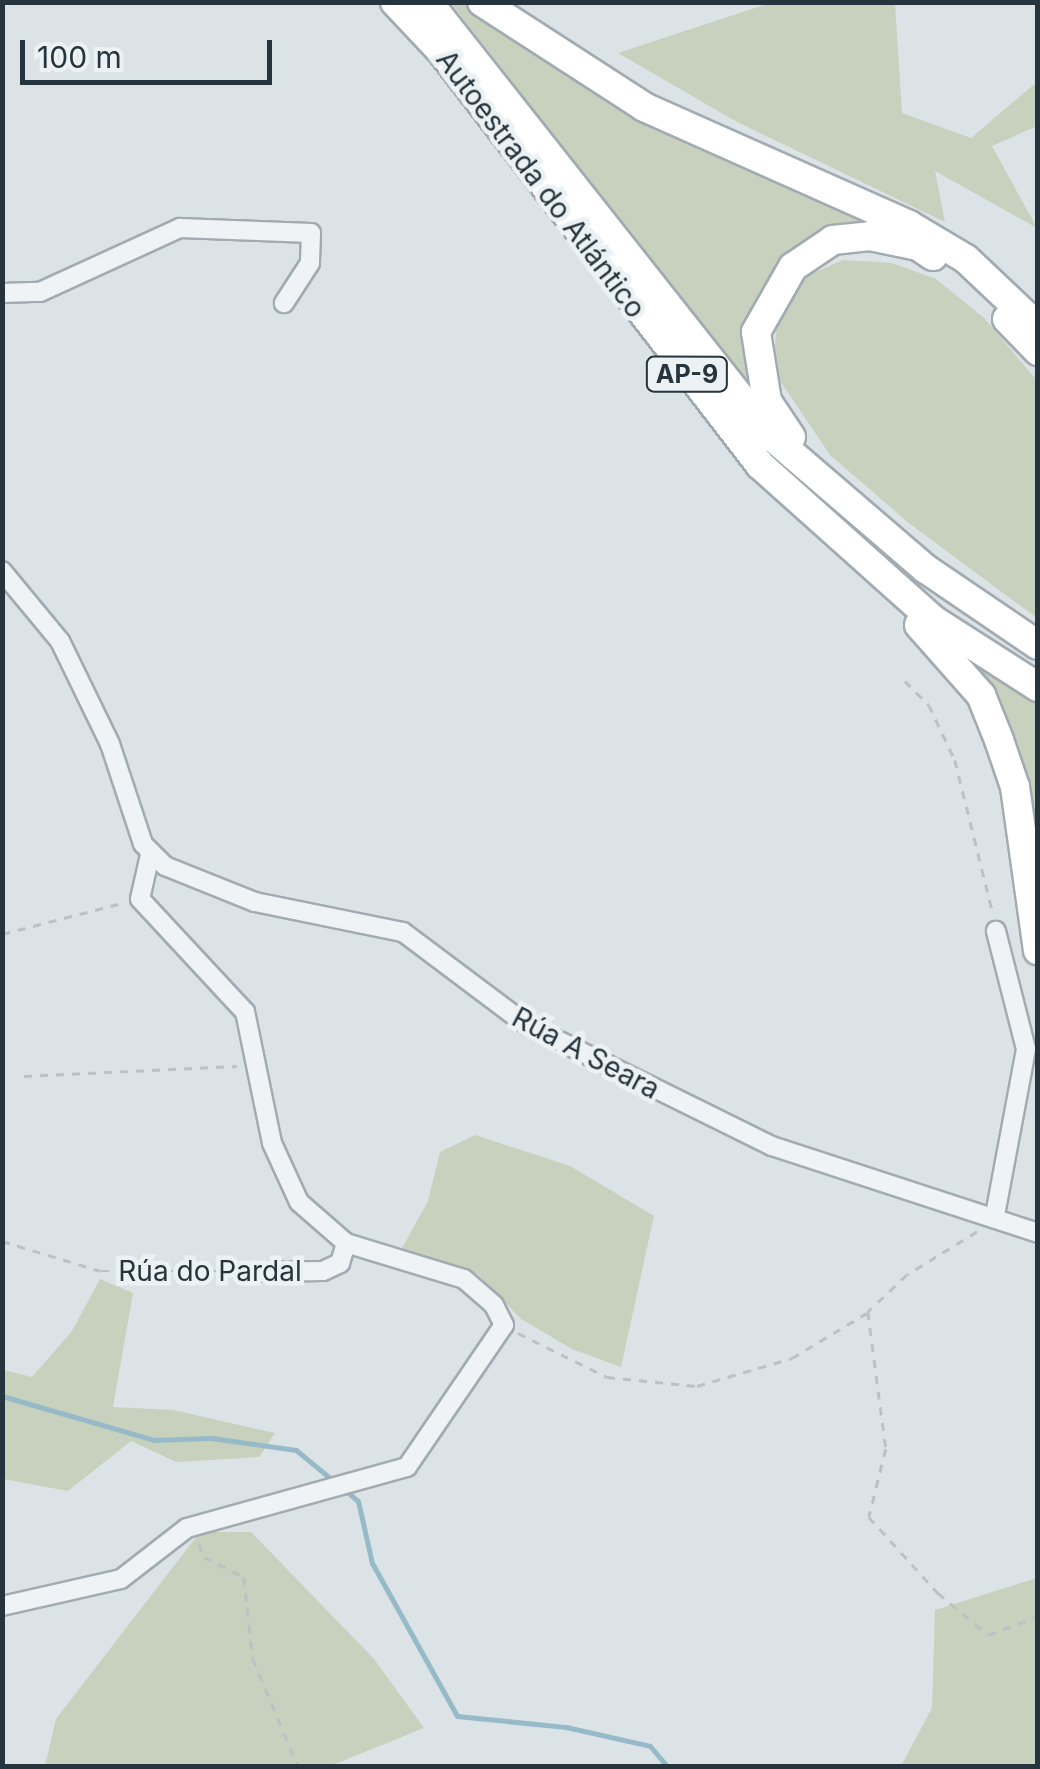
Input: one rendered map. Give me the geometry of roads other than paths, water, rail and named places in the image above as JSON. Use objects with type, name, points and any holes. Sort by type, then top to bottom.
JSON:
[{"type":"highway","name":"Autoestrada do Atlántico","points":[[395,2],[442,52],[760,465],[858,557],[932,619],[1038,687]]},
{"type":"highway","name":"Autoestrada do Atlántico","points":[[428,2],[728,388],[806,470],[926,569],[1038,645]]},
{"type":"highway","points":[[482,2],[644,107],[910,225],[966,259],[1038,327]]},
{"type":"highway","points":[[806,470],[767,401],[756,332],[793,266],[833,240],[870,236],[918,246],[978,288],[1038,351]]},
{"type":"highway","points":[[858,557],[981,695],[1015,787],[1038,950]]},
{"type":"street","points":[[2,292],[40,292],[180,228],[312,233],[310,263],[284,304]]},
{"type":"street","points":[[2,571],[67,656],[110,744],[150,855],[140,899],[246,1012],[253,1063],[272,1143],[300,1202],[346,1243],[464,1279],[494,1305],[504,1325],[407,1468],[187,1528],[121,1579],[2,1606]]},
{"type":"street","name":"Rúa A Seara","points":[[150,855],[199,883],[255,902],[403,932],[527,1025],[772,1146],[996,1215],[1038,1232]]},
{"type":"street","points":[[996,931],[1026,1049],[996,1215]]},
{"type":"street","name":"Rúa do Pardal","points":[[258,1272],[323,1271],[340,1263],[346,1243]]},
{"type":"waterway","points":[[2,1396],[154,1440],[211,1438],[296,1450],[336,1483]]},
{"type":"waterway","points":[[344,1489],[358,1501],[372,1563],[457,1716],[566,1727],[650,1746],[667,1766]]}]
